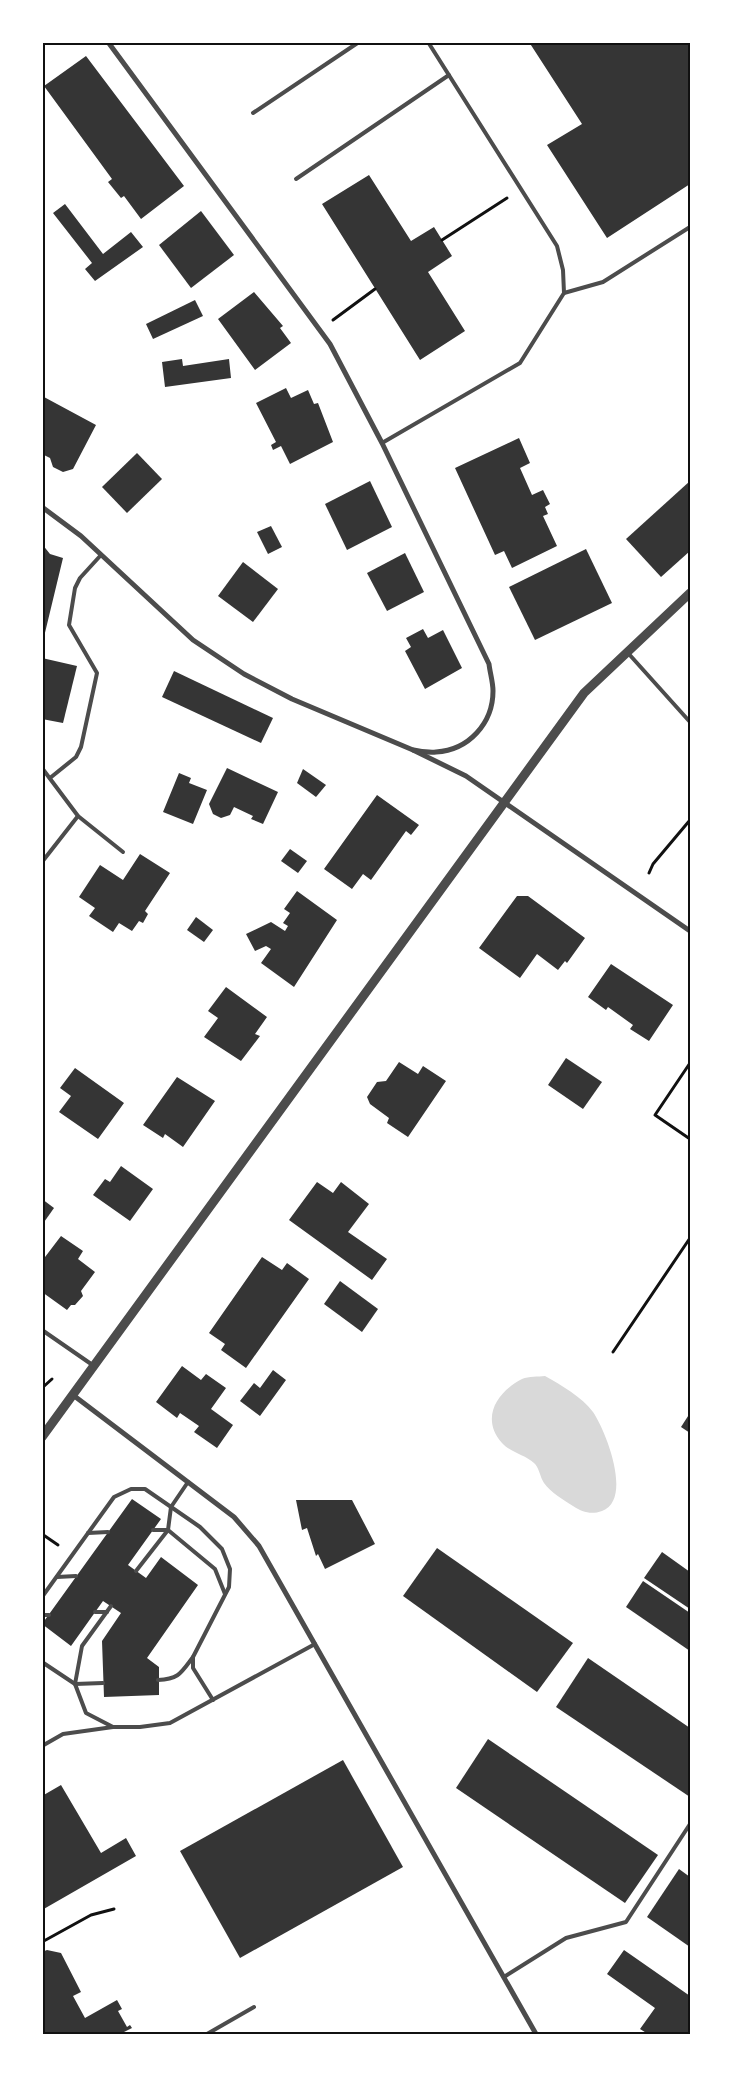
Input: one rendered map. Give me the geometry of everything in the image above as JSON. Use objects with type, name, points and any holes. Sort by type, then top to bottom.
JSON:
[{"type":"street","points":[[108,42],[330,344],[382,443],[489,664],[493,690],[491,708],[485,723],[472,738],[453,748],[436,752],[413,750]]},
{"type":"street","points":[[42,507],[81,536],[193,640],[244,674],[292,699],[413,750],[466,776],[690,931]]},
{"type":"street","points":[[42,1438],[584,693],[690,593]]},
{"type":"street","points":[[73,1396],[234,1517],[259,1546],[536,2034]]},
{"type":"lane","points":[[253,113],[359,42]]},
{"type":"lane","points":[[382,443],[520,363],[564,293],[563,270],[557,246],[428,42]]},
{"type":"lane","points":[[296,180],[449,75]]},
{"type":"lane","points":[[564,293],[604,282],[690,227]]},
{"type":"lane","points":[[50,778],[76,757],[81,747],[98,673],[69,625],[75,588],[80,578],[101,555]]},
{"type":"lane","points":[[627,651],[690,722]]},
{"type":"lane","points":[[42,768],[78,816],[123,852]]},
{"type":"lane","points":[[42,862],[78,816]]},
{"type":"lane","points":[[42,1330],[94,1367]]},
{"type":"lane","points":[[136,1572],[168,1530],[171,1507],[188,1482]]},
{"type":"lane","points":[[42,1598],[114,1497],[131,1489],[145,1489],[200,1527],[222,1549],[230,1569],[229,1587],[193,1658],[182,1673],[173,1680],[158,1680]]},
{"type":"lane","points":[[153,1530],[168,1530],[215,1569],[226,1594]]},
{"type":"lane","points":[[88,1533],[108,1532]]},
{"type":"lane","points":[[57,1577],[76,1576]]},
{"type":"lane","points":[[111,1606],[82,1646],[75,1684],[86,1713],[113,1727]]},
{"type":"lane","points":[[95,1612],[107,1612]]},
{"type":"lane","points":[[42,1615],[50,1614]]},
{"type":"lane","points":[[42,1746],[63,1734],[113,1727],[140,1728],[170,1723],[315,1644]]},
{"type":"lane","points":[[193,1658],[193,1668],[213,1700]]},
{"type":"lane","points":[[42,1662],[75,1684],[103,1683]]},
{"type":"lane","points":[[504,1976],[566,1938],[626,1922],[690,1824]]},
{"type":"lane","points":[[207,2034],[254,2007]]},
{"type":"path","points":[[442,240],[521,189]]},
{"type":"path","points":[[341,315],[375,289]]},
{"type":"path","points":[[649,873],[653,864],[690,820]]},
{"type":"path","points":[[690,1063],[655,1115],[690,1139]]},
{"type":"path","points":[[613,1352],[690,1238]]},
{"type":"path","points":[[42,1388],[52,1379]]},
{"type":"path","points":[[42,1942],[91,1915],[114,1909]]},
{"type":"shaded area","points":[[545,1376],[583,1401],[593,1412],[604,1434],[614,1464],[616,1494],[611,1504],[602,1511],[590,1513],[583,1511],[557,1496],[544,1483],[534,1463],[505,1446],[496,1434],[492,1424],[492,1415],[494,1406],[499,1398],[513,1384],[522,1379]]},
{"type":"building","points":[[529,42],[690,42],[690,184],[607,238],[547,145],[582,124]]},
{"type":"building","points":[[86,56],[184,186],[141,219],[124,196],[121,198],[108,182],[112,179],[44,86]]},
{"type":"building","points":[[369,175],[411,241],[434,227],[452,256],[428,272],[465,331],[420,360],[322,204]]},
{"type":"building","points":[[65,204],[103,254],[131,232],[143,247],[95,281],[85,269],[92,263],[53,213]]},
{"type":"building","points":[[201,211],[234,255],[191,288],[159,245]]},
{"type":"building","points":[[254,292],[283,326],[280,328],[291,343],[255,370],[218,319]]},
{"type":"building","points":[[195,300],[203,316],[153,339],[146,324]]},
{"type":"building","points":[[182,359],[183,366],[229,359],[231,378],[165,387],[162,362]]},
{"type":"building","points":[[286,388],[291,398],[308,390],[314,404],[318,403],[333,442],[290,464],[281,446],[273,450],[271,445],[276,442],[256,403]]},
{"type":"building","points":[[44,397],[96,425],[73,469],[63,472],[53,467],[50,458],[42,454]]},
{"type":"building","points":[[519,438],[530,463],[520,468],[532,495],[543,490],[550,504],[545,507],[548,514],[543,516],[557,546],[512,568],[504,551],[495,555],[455,468]]},
{"type":"building","points":[[137,453],[162,479],[127,513],[102,487]]},
{"type":"building","points":[[370,481],[392,527],[347,550],[325,504]]},
{"type":"building","points":[[690,481],[690,551],[661,577],[626,539]]},
{"type":"building","points":[[271,526],[282,547],[268,554],[257,532]]},
{"type":"building","points":[[42,544],[50,554],[63,558],[43,641]]},
{"type":"building","points":[[586,549],[612,603],[535,640],[509,587]]},
{"type":"building","points":[[405,553],[424,592],[387,611],[367,573]]},
{"type":"building","points":[[243,562],[278,589],[253,622],[218,596]]},
{"type":"building","points":[[423,629],[428,638],[443,630],[462,668],[425,689],[405,651],[411,647],[406,638]]},
{"type":"building","points":[[42,658],[77,666],[63,723],[42,719]]},
{"type":"building","points":[[174,671],[273,718],[261,743],[162,697]]},
{"type":"building","points":[[227,768],[278,792],[263,824],[251,819],[253,816],[234,807],[230,815],[221,818],[213,814],[209,804]]},
{"type":"building","points":[[303,769],[326,785],[316,797],[297,783]]},
{"type":"building","points":[[179,773],[191,778],[189,783],[207,790],[193,824],[163,812]]},
{"type":"building","points":[[377,795],[419,825],[411,835],[406,831],[371,880],[363,874],[352,889],[324,869]]},
{"type":"building","points":[[290,849],[307,861],[298,873],[281,861]]},
{"type":"building","points":[[140,854],[170,873],[145,911],[148,914],[143,923],[139,921],[132,931],[119,923],[113,932],[89,916],[95,908],[79,897],[100,865],[123,880]]},
{"type":"building","points":[[297,891],[337,920],[294,987],[261,963],[271,949],[266,946],[255,951],[246,934],[271,922],[285,931],[288,926],[283,923],[290,913],[284,909]]},
{"type":"building","points":[[517,896],[528,896],[585,938],[567,963],[565,961],[558,970],[537,954],[520,978],[479,948]]},
{"type":"building","points":[[196,917],[213,930],[204,942],[187,930]]},
{"type":"building","points":[[611,964],[673,1005],[649,1041],[630,1029],[633,1025],[608,1007],[606,1010],[588,997]]},
{"type":"building","points":[[226,987],[267,1017],[255,1034],[260,1036],[241,1061],[204,1037],[218,1018],[208,1011]]},
{"type":"building","points":[[566,1058],[602,1082],[583,1109],[548,1085]]},
{"type":"building","points":[[399,1062],[418,1074],[423,1066],[446,1081],[408,1137],[387,1123],[389,1118],[370,1104],[367,1097],[377,1082],[386,1081]]},
{"type":"building","points":[[75,1068],[124,1103],[98,1139],[59,1112],[71,1096],[60,1088]]},
{"type":"building","points":[[177,1077],[215,1101],[183,1147],[165,1134],[163,1138],[143,1125]]},
{"type":"building","points":[[121,1166],[153,1189],[130,1221],[93,1195],[105,1179],[110,1182]]},
{"type":"building","points":[[317,1182],[333,1193],[341,1182],[369,1204],[348,1232],[387,1259],[372,1280],[289,1220]]},
{"type":"building","points":[[42,1199],[54,1208],[42,1225]]},
{"type":"building","points":[[61,1236],[83,1251],[78,1259],[95,1272],[81,1291],[83,1296],[75,1305],[71,1305],[67,1310],[42,1292],[42,1261]]},
{"type":"building","points":[[262,1257],[282,1270],[287,1263],[309,1279],[246,1368],[221,1350],[225,1344],[209,1333]]},
{"type":"building","points":[[340,1281],[378,1309],[362,1332],[324,1304]]},
{"type":"building","points":[[182,1366],[201,1380],[206,1374],[226,1388],[211,1409],[233,1425],[217,1448],[194,1432],[199,1426],[180,1413],[177,1418],[156,1402]]},
{"type":"building","points":[[273,1370],[286,1380],[260,1416],[240,1401],[254,1383],[260,1388]]},
{"type":"building","points":[[690,1413],[690,1433],[681,1427]]},
{"type":"building","points":[[132,1499],[161,1519],[128,1565],[146,1578],[161,1557],[198,1585],[147,1658],[159,1667],[159,1695],[104,1697],[102,1641],[121,1613],[103,1601],[71,1646],[42,1624]]},
{"type":"building","points":[[296,1500],[352,1500],[375,1544],[325,1569],[318,1554],[316,1556],[307,1528],[302,1530]]},
{"type":"building","points":[[437,1548],[573,1643],[537,1692],[403,1596]]},
{"type":"building","points":[[662,1552],[690,1572],[690,1609],[644,1578]]},
{"type":"building","points":[[643,1581],[690,1613],[690,1651],[626,1607]]},
{"type":"building","points":[[588,1658],[690,1728],[690,1797],[556,1707]]},
{"type":"building","points":[[488,1739],[658,1855],[625,1903],[456,1788]]},
{"type":"building","points":[[343,1760],[403,1867],[240,1958],[180,1851]]},
{"type":"building","points":[[61,1785],[101,1853],[126,1838],[136,1856],[42,1910],[42,1796]]},
{"type":"building","points":[[679,1869],[690,1877],[690,1947],[647,1917]]},
{"type":"building","points":[[47,1950],[61,1953],[81,1992],[73,1996],[85,2018],[117,2000],[122,2009],[118,2011],[127,2027],[130,2025],[132,2028],[124,2032],[126,2034],[42,2034],[42,1952]]},
{"type":"building","points":[[624,1950],[690,1996],[690,2034],[648,2034],[640,2029],[655,2008],[607,1974]]}]
